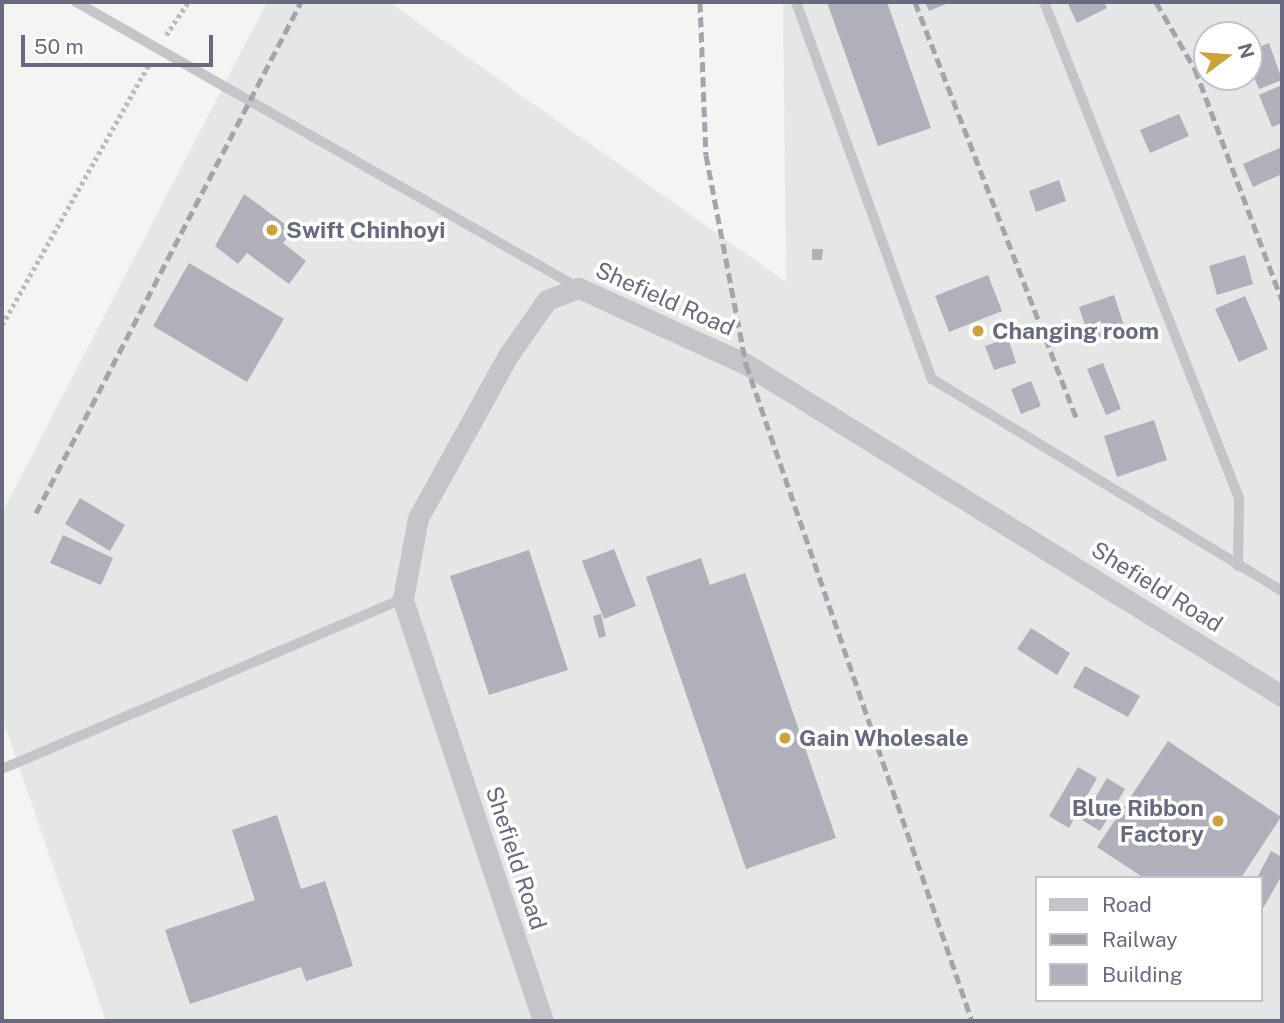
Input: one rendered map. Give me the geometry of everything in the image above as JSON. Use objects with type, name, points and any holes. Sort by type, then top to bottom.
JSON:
[{"type":"street","name":"Shefield Road","points":[[543,1021],[403,599],[418,518],[509,354],[547,300],[579,288],[746,364],[1282,696]]},
{"type":"lane","points":[[75,2],[158,48],[249,104],[579,288]]},
{"type":"lane","points":[[796,2],[932,379],[1282,591]]},
{"type":"lane","points":[[1044,2],[1239,498],[1238,566]]},
{"type":"lane","points":[[2,769],[403,599]]},
{"type":"path","points":[[2,325],[158,48],[188,2]]},
{"type":"shaded area","points":[[267,2],[389,2],[786,282],[783,2],[1282,2],[1282,1021],[106,1021],[2,717],[2,513]]},
{"type":"building","points":[[827,2],[887,2],[931,128],[878,146]]},
{"type":"building","points":[[925,2],[951,2],[929,11]]},
{"type":"building","points":[[1067,2],[1104,2],[1107,8],[1077,23]]},
{"type":"building","points":[[1269,43],[1282,80],[1263,87],[1263,45]]},
{"type":"building","points":[[1282,85],[1282,123],[1272,127],[1259,95]]},
{"type":"building","points":[[1179,114],[1189,136],[1150,153],[1140,130]]},
{"type":"building","points":[[1282,147],[1282,174],[1253,187],[1243,164]]},
{"type":"building","points":[[1059,180],[1066,201],[1036,212],[1029,191]]},
{"type":"building","points":[[244,194],[293,230],[283,243],[306,261],[289,284],[247,253],[238,264],[215,246]]},
{"type":"building","points":[[812,249],[823,249],[822,260],[812,260]]},
{"type":"building","points":[[1245,255],[1253,284],[1217,295],[1209,266]]},
{"type":"building","points":[[189,263],[284,319],[247,382],[153,326]]},
{"type":"building","points":[[988,275],[1002,311],[949,332],[935,296]]},
{"type":"building","points":[[1114,295],[1125,329],[1090,340],[1079,307]]},
{"type":"building","points":[[1245,296],[1268,349],[1239,362],[1215,309]]},
{"type":"building","points":[[1008,338],[1016,363],[994,370],[985,346]]},
{"type":"building","points":[[1103,363],[1121,409],[1106,415],[1087,369]]},
{"type":"building","points":[[1031,381],[1041,406],[1021,414],[1011,389]]},
{"type":"building","points":[[1154,420],[1167,460],[1117,477],[1104,436]]},
{"type":"building","points":[[80,498],[125,525],[110,551],[65,524]]},
{"type":"building","points":[[63,535],[113,558],[101,585],[50,563]]},
{"type":"building","points":[[614,549],[636,606],[604,619],[582,561]]},
{"type":"building","points":[[529,550],[568,670],[489,695],[450,576]]},
{"type":"building","points":[[701,558],[710,585],[745,573],[836,838],[746,869],[646,577]]},
{"type":"building","points":[[601,614],[606,636],[599,638],[593,616]]},
{"type":"building","points":[[1031,628],[1070,653],[1057,675],[1017,649]]},
{"type":"building","points":[[1085,666],[1140,696],[1128,717],[1073,687]]},
{"type":"building","points":[[1168,741],[1281,817],[1242,876],[1141,876],[1097,847]]},
{"type":"building","points":[[1078,767],[1097,778],[1069,828],[1049,816]]},
{"type":"building","points":[[1107,778],[1125,789],[1100,831],[1082,820]]},
{"type":"building","points":[[277,815],[301,889],[325,881],[353,966],[306,981],[301,967],[190,1004],[165,930],[255,900],[232,830]]},
{"type":"building","points":[[1271,851],[1282,857],[1282,875],[1263,908],[1263,876],[1258,876]]},
{"type":"railway","points":[[36,513],[301,2]]},
{"type":"railway","points":[[700,2],[706,155],[746,364],[972,1021]]},
{"type":"railway","points":[[915,2],[1076,418]]},
{"type":"railway","points":[[1156,2],[1195,69],[1282,300]]},
{"type":"place","name":"Swift Chinhoyi","points":[[272,230]]},
{"type":"place","name":"Changing room","points":[[978,331]]},
{"type":"place","name":"Gain Wholesale","points":[[785,738]]},
{"type":"place","name":"Blue Ribbon Factory","points":[[1218,821]]}]
